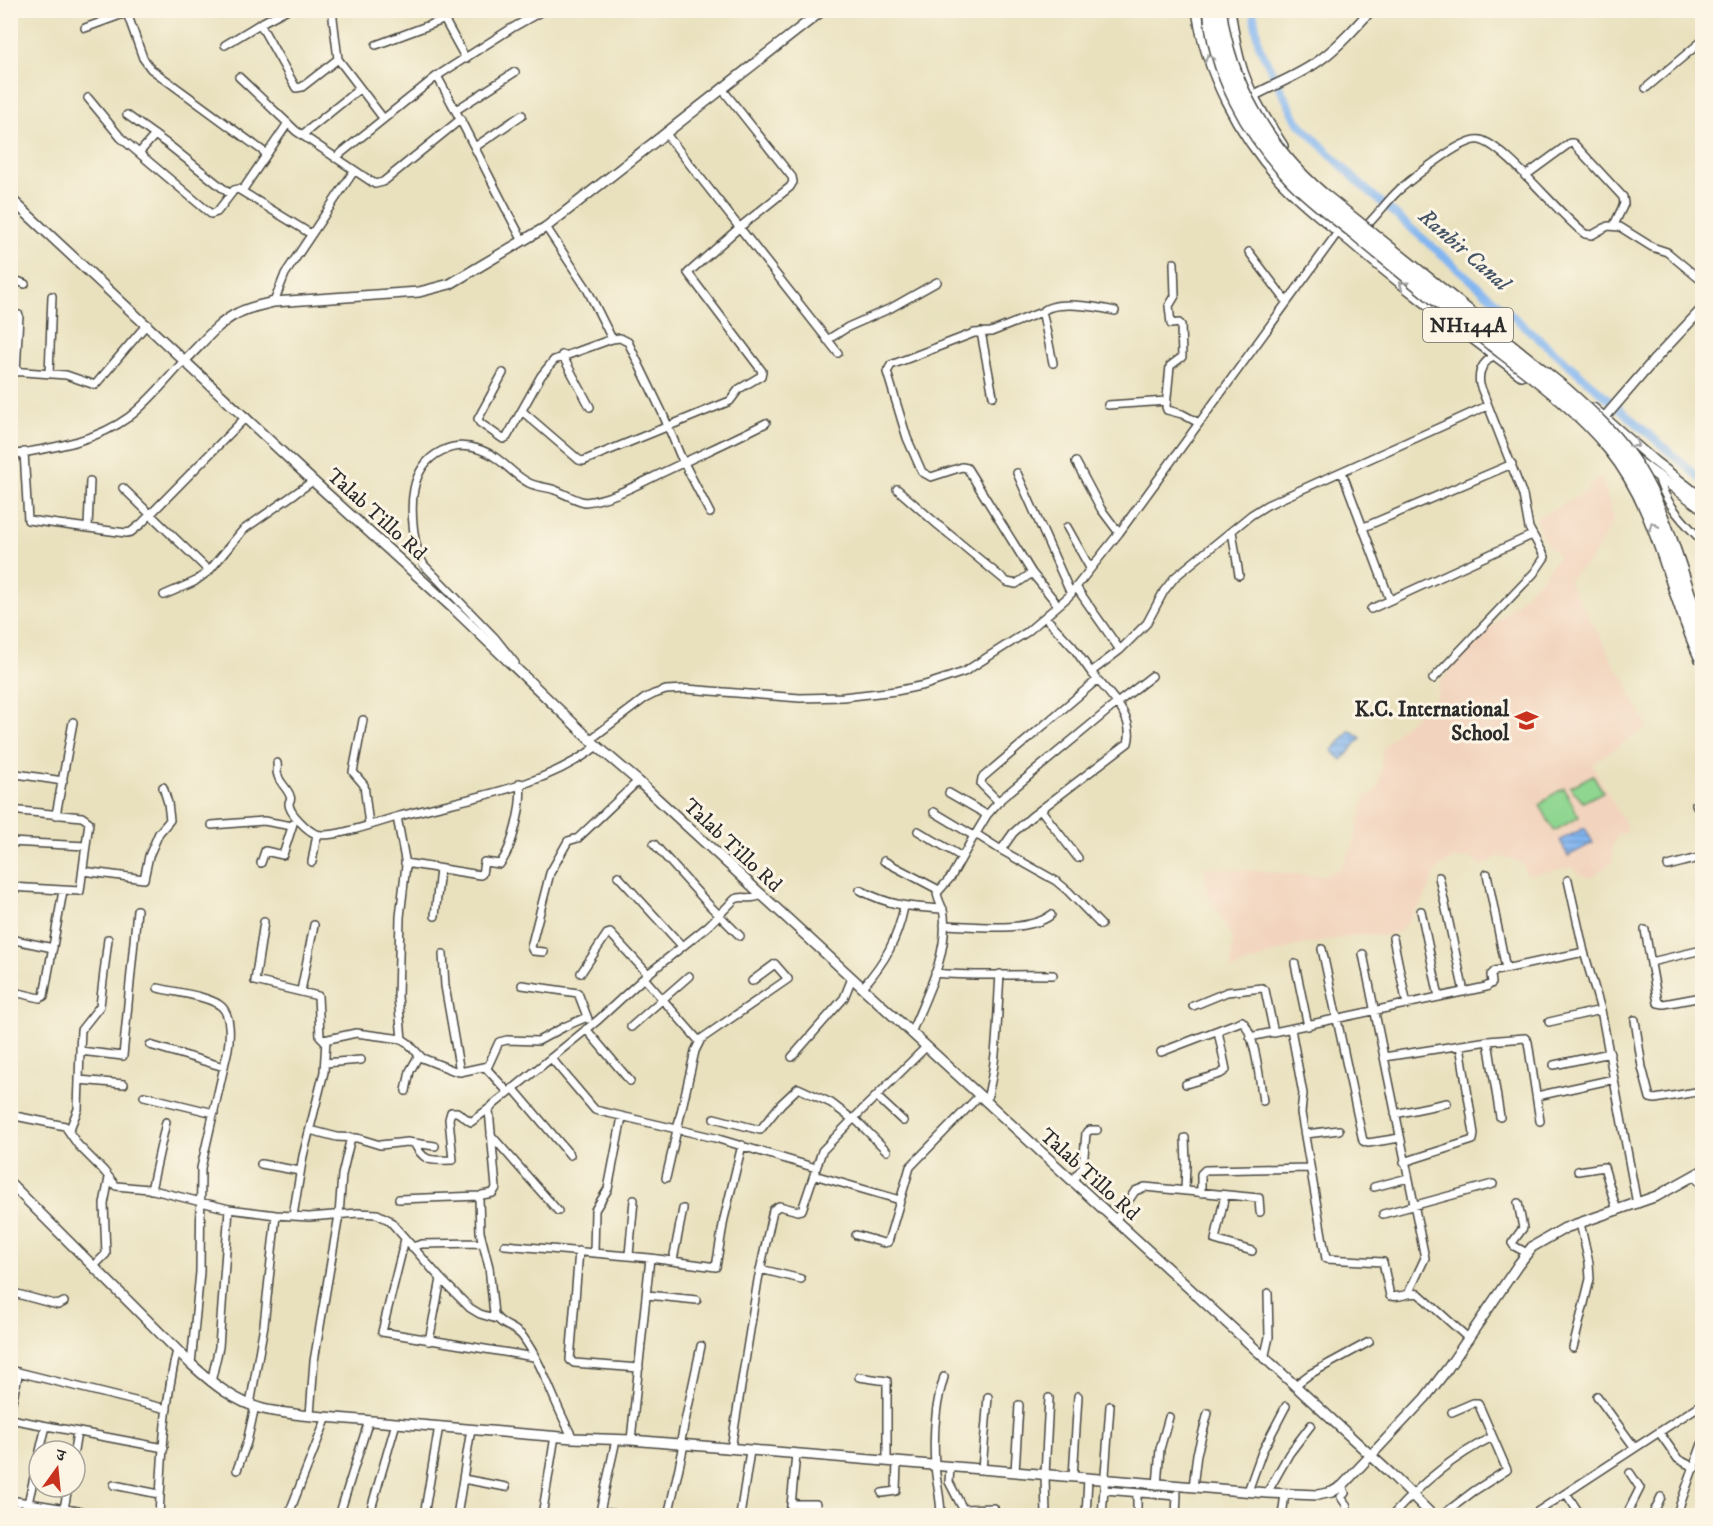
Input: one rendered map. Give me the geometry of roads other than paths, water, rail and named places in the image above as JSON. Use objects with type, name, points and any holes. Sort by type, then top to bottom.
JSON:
[{"type":"highway","name":"NH144A","points":[[1210,10],[1215,44],[1222,68],[1240,109],[1264,147],[1292,180],[1400,271],[1565,402],[1590,426],[1624,467],[1638,492],[1659,541],[1692,638],[1702,660]]},
{"type":"highway","name":"NH144A","points":[[1220,10],[1228,51],[1244,95],[1274,143],[1295,170],[1329,200],[1566,390],[1618,442],[1637,468],[1655,501],[1702,633]]},
{"type":"street","points":[[225,45],[286,10]]},
{"type":"street","points":[[332,10],[338,59],[383,118]]},
{"type":"street","points":[[439,10],[466,59]]},
{"type":"street","points":[[335,158],[437,76],[544,10]]},
{"type":"street","points":[[10,455],[92,437],[116,425],[136,411],[224,321],[237,313],[274,302],[419,292],[450,284],[546,228],[823,10]]},
{"type":"street","points":[[1197,10],[1209,58],[1227,104],[1260,154],[1280,180],[1300,200],[1402,286],[1702,508]]},
{"type":"street","points":[[1230,10],[1238,55],[1257,94],[1298,165],[1353,211],[1371,221],[1510,340],[1605,417],[1654,461],[1702,498]]},
{"type":"street","points":[[1257,94],[1321,60],[1351,33],[1371,10]]},
{"type":"street","points":[[85,28],[131,12],[143,58],[151,69],[267,154]]},
{"type":"street","points":[[376,45],[443,20]]},
{"type":"street","points":[[260,24],[296,88],[302,87],[338,59]]},
{"type":"street","points":[[1646,88],[1702,41]]},
{"type":"street","points":[[456,110],[515,72]]},
{"type":"street","points":[[437,76],[523,241]]},
{"type":"street","points":[[239,77],[302,135],[372,182],[381,183],[461,119]]},
{"type":"street","points":[[302,135],[359,89]]},
{"type":"street","points":[[522,411],[581,461],[732,400],[739,389],[762,375],[762,371],[688,273],[790,187],[792,180],[723,90]]},
{"type":"street","points":[[88,98],[116,133],[211,214],[217,212],[236,189],[311,234]]},
{"type":"street","points":[[127,115],[230,194]]},
{"type":"street","points":[[475,147],[522,115]]},
{"type":"street","points":[[242,191],[288,123]]},
{"type":"street","points":[[666,134],[838,353]]},
{"type":"street","points":[[138,153],[155,135]]},
{"type":"street","points":[[1371,221],[1399,190],[1455,147],[1474,140],[1493,147],[1586,234],[1592,235],[1608,226],[1620,227],[1652,247],[1667,252],[1702,281]]},
{"type":"street","points":[[1525,176],[1570,143],[1574,143],[1623,197],[1624,204],[1614,225]]},
{"type":"street","points":[[274,302],[285,274],[354,171]]},
{"type":"street","name":"Talab Tillo Rd","points":[[10,198],[313,481],[402,560],[594,743],[863,987],[1433,1515]]},
{"type":"street","points":[[277,763],[278,775],[290,795],[289,807],[296,817],[307,829],[317,834],[339,833],[469,800],[561,768],[575,761],[644,699],[666,690],[686,689],[818,698],[871,694],[925,685],[964,672],[1007,645],[1071,594],[1119,533],[1353,211]]},
{"type":"street","points":[[546,228],[587,289],[612,339]]},
{"type":"street","points":[[1249,252],[1287,302]]},
{"type":"street","points":[[1174,263],[1175,296],[1169,306],[1171,324],[1179,323],[1181,326],[1182,357],[1171,365],[1167,410],[1182,414],[1199,423]]},
{"type":"street","points":[[10,278],[25,284]]},
{"type":"street","points":[[827,340],[937,282]]},
{"type":"street","points":[[49,374],[52,296]]},
{"type":"street","points":[[1058,605],[1032,573],[967,468],[962,467],[931,477],[922,472],[907,438],[887,372],[891,364],[974,333],[991,332],[1041,313],[1048,308],[1093,306],[1115,311]]},
{"type":"street","points":[[1605,417],[1702,309]]},
{"type":"street","points":[[1041,313],[1053,363]]},
{"type":"street","points":[[19,315],[13,372],[66,375],[93,385],[97,384],[147,324]]},
{"type":"street","points":[[981,332],[993,396]]},
{"type":"street","points":[[503,373],[479,421],[505,439],[546,368],[554,360],[612,339],[620,338],[628,342],[675,445],[710,513]]},
{"type":"street","points":[[1433,679],[1543,562],[1545,554],[1532,535],[1523,495],[1480,385],[1479,373],[1485,362],[1510,340]]},
{"type":"street","points":[[562,356],[590,406]]},
{"type":"street","points":[[1108,405],[1167,401]]},
{"type":"street","points":[[1091,672],[1120,650],[1148,623],[1168,584],[1267,505],[1487,406]]},
{"type":"street","points":[[24,452],[27,518],[35,522],[131,532],[246,417]]},
{"type":"street","points":[[521,673],[506,650],[424,566],[418,557],[414,529],[414,491],[422,470],[433,455],[448,447],[477,449],[490,454],[511,472],[530,483],[585,502],[624,491],[682,459],[701,456],[766,423]]},
{"type":"street","points":[[1654,461],[1663,495],[1702,541]]},
{"type":"street","points":[[1076,462],[1101,509],[1119,533]]},
{"type":"street","points":[[1364,527],[1512,464]]},
{"type":"street","points":[[1342,472],[1390,600]]},
{"type":"street","points":[[1017,473],[1071,594]]},
{"type":"street","points":[[88,527],[90,481]]},
{"type":"street","points":[[164,595],[194,582],[209,571],[243,530],[313,481]]},
{"type":"street","points":[[123,488],[209,571]]},
{"type":"street","points":[[897,489],[1007,582],[1016,584],[1032,573]]},
{"type":"street","points":[[1067,527],[1090,568]]},
{"type":"street","points":[[1232,531],[1239,575]]},
{"type":"street","points":[[1371,609],[1532,535]]},
{"type":"street","points":[[1076,587],[1120,650]]},
{"type":"street","points":[[1001,850],[1013,833],[1128,743],[1129,738],[1128,726],[1117,703],[1068,641],[1045,617]]},
{"type":"street","points":[[911,1033],[939,962],[944,925],[943,909],[937,895],[951,877],[987,815],[999,802],[1152,676]]},
{"type":"street","points":[[999,802],[981,784],[981,778],[1097,680]]},
{"type":"street","points":[[363,720],[353,772],[364,785],[369,825]]},
{"type":"street","points":[[56,815],[73,722]]},
{"type":"street","points":[[10,773],[63,781]]},
{"type":"street","points":[[544,952],[533,951],[531,947],[552,869],[568,841],[578,838],[638,781]]},
{"type":"street","points":[[405,863],[480,875],[484,862],[498,865],[502,862],[512,836],[521,794],[520,783]]},
{"type":"street","points":[[83,871],[144,879],[148,855],[159,833],[170,820],[163,787]]},
{"type":"street","points":[[949,793],[987,815]]},
{"type":"street","points":[[1696,804],[1702,815]]},
{"type":"street","points":[[10,810],[82,817],[88,820],[81,890],[10,887]]},
{"type":"street","points":[[1041,810],[1078,858]]},
{"type":"street","points":[[934,812],[1056,881],[1101,925]]},
{"type":"street","points":[[261,863],[265,851],[283,855],[296,817]]},
{"type":"street","points":[[397,817],[405,863],[400,917],[398,997],[402,1039]]},
{"type":"street","points":[[212,825],[264,821],[292,826]]},
{"type":"street","points":[[918,831],[962,857]]},
{"type":"street","points":[[312,862],[317,834]]},
{"type":"street","points":[[10,842],[86,846]]},
{"type":"street","points":[[654,844],[740,936]]},
{"type":"street","points":[[1668,866],[1702,857]]},
{"type":"street","points":[[884,861],[939,890]]},
{"type":"street","points":[[435,916],[440,869]]},
{"type":"street","points":[[1487,874],[1506,969]]},
{"type":"street","points":[[618,876],[679,943]]},
{"type":"street","points":[[1439,878],[1464,992]]},
{"type":"street","points":[[1568,880],[1584,952],[1601,1010],[1637,1204]]},
{"type":"street","points":[[860,890],[884,902],[904,907],[943,909]]},
{"type":"street","points":[[10,992],[40,998],[44,996],[63,891]]},
{"type":"street","points":[[414,1143],[419,1153],[427,1160],[453,1160],[450,1114],[455,1111],[473,1122],[646,976],[714,910],[738,897],[752,899],[761,895]]},
{"type":"street","points":[[863,987],[888,956],[897,935],[904,907]]},
{"type":"street","points":[[80,1051],[123,1056],[137,910]]},
{"type":"street","points":[[1421,911],[1439,997]]},
{"type":"street","points":[[944,925],[992,926],[1034,923],[1041,922],[1052,915]]},
{"type":"street","points":[[264,922],[255,981],[317,995],[320,998],[322,1040],[356,1033],[402,1039],[419,1055],[440,1066],[460,1072],[488,1066],[499,1042],[538,1041],[566,1026],[588,1023]]},
{"type":"street","points":[[301,991],[314,925]]},
{"type":"street","points":[[1645,930],[1658,1003],[1664,1004],[1702,996]]},
{"type":"street","points":[[581,974],[609,933],[612,933],[637,962],[662,998],[699,1041]]},
{"type":"street","points":[[1393,938],[1407,1005]]},
{"type":"street","points":[[10,939],[53,948]]},
{"type":"street","points":[[69,1131],[77,1113],[81,1030],[100,1006],[108,939]]},
{"type":"street","points":[[1322,949],[1363,1141],[1368,1143],[1400,1138]]},
{"type":"street","points":[[1650,962],[1702,950]]},
{"type":"street","points":[[1250,1037],[1464,992],[1491,985],[1493,971],[1584,952]]},
{"type":"street","points":[[443,954],[445,986],[460,1072]]},
{"type":"street","points":[[1363,954],[1425,1258],[1408,1294]]},
{"type":"street","points":[[666,1178],[699,1041],[706,1033],[788,979],[775,964],[752,981]]},
{"type":"street","points":[[1295,964],[1308,1026]]},
{"type":"street","points":[[935,973],[1053,975]]},
{"type":"street","points":[[856,1235],[884,1243],[888,1242],[910,1167],[982,1099],[991,1083],[1000,974]]},
{"type":"street","points":[[631,1027],[689,976]]},
{"type":"street","points":[[792,1057],[844,998],[852,978]]},
{"type":"street","points":[[522,985],[578,993],[588,1023],[630,1082]]},
{"type":"street","points":[[158,988],[208,1000],[221,1006],[226,1016],[229,1037],[201,1168],[201,1272],[191,1364]]},
{"type":"street","points":[[1194,1006],[1227,992],[1262,988],[1265,990],[1274,1033]]},
{"type":"street","points":[[1549,1022],[1601,1010]]},
{"type":"street","points":[[1635,1020],[1638,1048],[1650,1098],[1702,1090]]},
{"type":"street","points":[[1161,1052],[1242,1021],[1250,1037],[1263,1101]]},
{"type":"street","points":[[1291,1029],[1304,1094],[1300,1109],[1326,1259],[1383,1262],[1390,1296],[1394,1298],[1419,1294],[1469,1339]]},
{"type":"street","points":[[1186,1084],[1226,1070],[1218,1031]]},
{"type":"street","points":[[1384,1057],[1488,1041],[1520,1037],[1527,1039],[1540,1121]]},
{"type":"street","points":[[293,1216],[300,1172],[325,1062],[326,1040]]},
{"type":"street","points":[[1488,1041],[1500,1117]]},
{"type":"street","points":[[150,1046],[224,1067]]},
{"type":"street","points":[[1404,1162],[1473,1140],[1474,1134],[1460,1046]]},
{"type":"street","points":[[731,1449],[760,1269],[774,1208],[779,1206],[801,1211],[822,1151],[926,1047]]},
{"type":"street","points":[[1554,1065],[1610,1053]]},
{"type":"street","points":[[406,1091],[410,1071],[419,1055]]},
{"type":"street","points":[[551,1058],[592,1108],[742,1145],[900,1200]]},
{"type":"street","points":[[325,1062],[362,1060]]},
{"type":"street","points":[[485,1067],[511,1090],[570,1155]]},
{"type":"street","points":[[1537,1096],[1614,1078]]},
{"type":"street","points":[[79,1080],[124,1084]]},
{"type":"street","points":[[714,1118],[760,1130],[781,1104],[798,1088],[837,1106],[887,1151]]},
{"type":"street","points":[[144,1096],[214,1113]]},
{"type":"street","points":[[876,1096],[903,1121]]},
{"type":"street","points":[[1395,1114],[1447,1103]]},
{"type":"street","points":[[399,1199],[480,1196],[493,1193],[496,1188],[491,1107]]},
{"type":"street","points":[[10,1115],[60,1124],[69,1131],[82,1150],[99,1166],[113,1185],[120,1187],[151,1190],[229,1209],[276,1215],[358,1213],[384,1217],[441,1279],[476,1312],[497,1320],[521,1334],[573,1438]]},
{"type":"street","points":[[594,1252],[595,1210],[608,1189],[622,1117]]},
{"type":"street","points":[[151,1190],[166,1122]]},
{"type":"street","points":[[310,1130],[384,1145],[402,1142],[435,1146]]},
{"type":"street","points":[[1072,1181],[1083,1167],[1086,1133],[1090,1130],[1097,1130]]},
{"type":"street","points":[[1306,1134],[1339,1130]]},
{"type":"street","points":[[491,1135],[558,1211]]},
{"type":"street","points":[[310,1415],[314,1361],[339,1215],[342,1174],[351,1137]]},
{"type":"street","points":[[1185,1138],[1185,1191]]},
{"type":"street","points":[[505,1245],[650,1257],[717,1266],[724,1220],[742,1145]]},
{"type":"street","points":[[261,1164],[300,1172]]},
{"type":"street","points":[[1578,1171],[1604,1167],[1617,1211]]},
{"type":"street","points":[[1202,1193],[1201,1174],[1205,1170],[1310,1168]]},
{"type":"street","points":[[10,1183],[176,1354],[211,1382],[253,1409],[310,1415],[326,1420],[438,1431],[554,1440],[573,1438],[615,1444],[631,1440],[682,1448],[731,1449],[749,1456],[950,1470],[982,1469],[1045,1478],[1073,1477],[1087,1483],[1137,1493],[1177,1492],[1193,1487],[1267,1493],[1284,1498],[1328,1494],[1343,1488],[1369,1455],[1425,1398],[1469,1339],[1527,1253],[1542,1240],[1580,1223],[1657,1196],[1699,1173],[1702,1186]]},
{"type":"street","points":[[93,1267],[107,1252],[104,1212],[109,1178]]},
{"type":"street","points":[[1374,1187],[1408,1178]]},
{"type":"street","points":[[1383,1214],[1493,1184]]},
{"type":"street","points":[[1115,1221],[1135,1191],[1141,1188],[1259,1198],[1260,1212]]},
{"type":"street","points":[[1225,1195],[1215,1240],[1252,1251]]},
{"type":"street","points":[[480,1196],[479,1223],[489,1267],[497,1320]]},
{"type":"street","points":[[629,1256],[634,1200]]},
{"type":"street","points":[[1518,1203],[1523,1228],[1512,1243],[1527,1253]]},
{"type":"street","points":[[211,1382],[219,1347],[229,1209]]},
{"type":"street","points":[[673,1260],[683,1209]]},
{"type":"street","points":[[237,1470],[247,1442],[253,1409],[276,1215]]},
{"type":"street","points":[[1573,1348],[1590,1279],[1589,1263],[1580,1223]]},
{"type":"street","points":[[405,1239],[381,1330],[429,1341],[534,1357]]},
{"type":"street","points":[[412,1247],[422,1244],[482,1243]]},
{"type":"street","points":[[579,1251],[570,1360],[574,1363],[639,1368]]},
{"type":"street","points":[[631,1440],[650,1257]]},
{"type":"street","points":[[760,1269],[801,1279]]},
{"type":"street","points":[[429,1341],[441,1279]]},
{"type":"street","points":[[10,1292],[58,1305],[64,1302]]},
{"type":"street","points":[[1264,1359],[1269,1337],[1268,1293]]},
{"type":"street","points":[[646,1295],[697,1300]]},
{"type":"street","points":[[1294,1386],[1310,1374],[1370,1342]]},
{"type":"street","points":[[668,1515],[701,1346]]},
{"type":"street","points":[[159,1515],[167,1409],[176,1354]]},
{"type":"street","points":[[10,1370],[167,1409]]},
{"type":"street","points":[[11,1407],[19,1372]]},
{"type":"street","points":[[858,1377],[887,1381],[896,1491],[882,1493]]},
{"type":"street","points":[[941,1515],[935,1468],[936,1411],[944,1377]]},
{"type":"street","points":[[1073,1477],[1078,1396]]},
{"type":"street","points":[[1597,1396],[1635,1448]]},
{"type":"street","points":[[982,1469],[988,1397]]},
{"type":"street","points":[[1046,1515],[1045,1478],[1049,1398]]},
{"type":"street","points":[[1441,1515],[1474,1491],[1506,1472],[1507,1468],[1477,1402],[1452,1412]]},
{"type":"street","points":[[1532,1515],[1702,1404]]},
{"type":"street","points":[[1015,1472],[1019,1405]]},
{"type":"street","points":[[1102,1515],[1110,1406]]},
{"type":"street","points":[[1248,1491],[1262,1452],[1286,1406]]},
{"type":"street","points":[[1193,1487],[1197,1454],[1208,1413]]},
{"type":"street","points":[[1157,1485],[1160,1449],[1169,1417]]},
{"type":"street","points":[[10,1419],[164,1448]]},
{"type":"street","points":[[288,1515],[326,1420]]},
{"type":"street","points":[[339,1515],[368,1424]]},
{"type":"street","points":[[1267,1493],[1289,1454],[1311,1425]]},
{"type":"street","points":[[43,1439],[46,1426]]},
{"type":"street","points":[[369,1515],[395,1426]]},
{"type":"street","points":[[424,1515],[438,1431]]},
{"type":"street","points":[[76,1439],[77,1432]]},
{"type":"street","points":[[1659,1432],[1678,1459],[1695,1468]]},
{"type":"street","points":[[457,1515],[471,1433]]},
{"type":"street","points":[[1392,1515],[1412,1494],[1466,1451],[1492,1437]]},
{"type":"street","points":[[542,1515],[554,1440]]},
{"type":"street","points":[[615,1444],[600,1513],[627,1515]]},
{"type":"street","points":[[1676,1515],[1702,1444]]},
{"type":"street","points":[[740,1515],[749,1456]]},
{"type":"street","points":[[790,1515],[796,1458]]},
{"type":"street","points":[[950,1470],[949,1482],[963,1509],[994,1508],[996,1515]]},
{"type":"street","points":[[1626,1515],[1640,1488],[1630,1473]]},
{"type":"street","points":[[463,1479],[506,1487]]},
{"type":"street","points":[[1086,1515],[1087,1483]]},
{"type":"street","points":[[114,1485],[159,1494]]},
{"type":"street","points":[[1105,1486],[1157,1485],[1177,1492]]},
{"type":"street","points":[[1343,1488],[1345,1492],[1341,1497],[1346,1505],[1345,1515]]},
{"type":"street","points":[[1176,1515],[1177,1492]]},
{"type":"street","points":[[1137,1493],[1137,1515]]},
{"type":"street","points":[[1566,1493],[1581,1515]]},
{"type":"street","points":[[1652,1515],[1660,1497]]},
{"type":"street","points":[[1282,1515],[1284,1498]]},
{"type":"street","points":[[28,1503],[29,1499]]},
{"type":"street","points":[[64,1509],[66,1499]]},
{"type":"street","points":[[14,1515],[14,1501],[109,1515]]},
{"type":"street","points":[[791,1504],[816,1504],[816,1515]]},
{"type":"water","points":[[1350,730],[1361,738],[1342,760],[1332,751]]},
{"type":"water","points":[[1585,828],[1593,843],[1568,856],[1560,840]]},
{"type":"waterway","name":"Ranbir Canal","points":[[1253,10],[1259,46],[1297,121],[1360,184],[1702,480]]},
{"type":"place","name":"K.C. International School","points":[[1527,721]]}]
